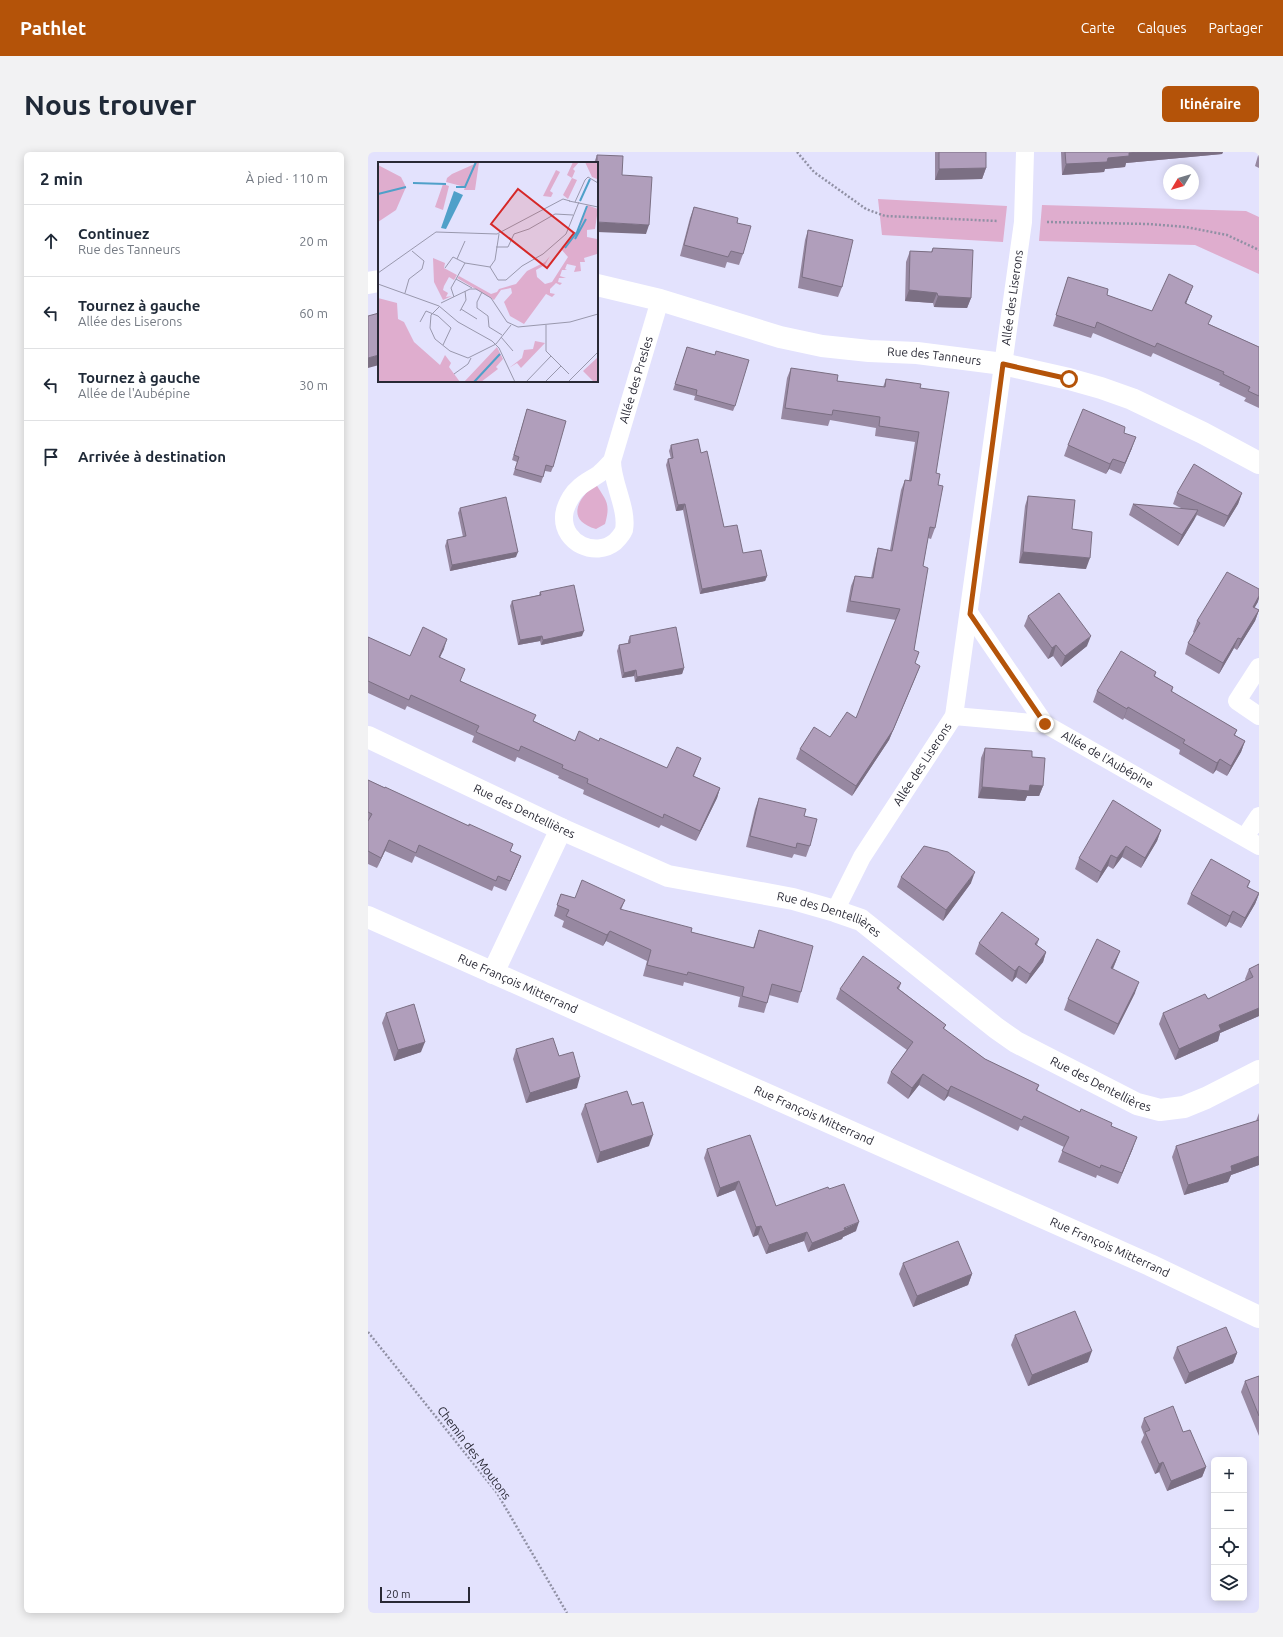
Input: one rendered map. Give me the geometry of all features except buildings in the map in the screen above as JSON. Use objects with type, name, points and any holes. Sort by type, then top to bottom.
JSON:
[{"type":"street","points":[[368,283],[378,281]]},
{"type":"street","name":"Rue des Tanneurs","points":[[598,285],[660,300],[780,337],[822,346],[869,351],[917,353],[1003,364],[1095,386],[1132,399],[1196,429],[1259,463]]},
{"type":"street","name":"Rue des Dentellières","points":[[368,737],[561,829],[668,876],[793,899],[835,910],[861,920],[996,1028],[1016,1042],[1136,1104],[1160,1110],[1184,1107],[1206,1098],[1259,1071]]},
{"type":"street","points":[[493,973],[561,829]]},
{"type":"street","name":"Rue François Mitterrand","points":[[368,917],[1122,1252],[1205,1290],[1259,1317]]},
{"type":"lane","name":"Allée des Liserons","points":[[835,910],[862,857],[954,716],[970,614],[1023,222],[1025,152]]},
{"type":"lane","name":"Allée des Presles","points":[[612,461],[599,474],[579,488],[571,497],[564,516],[565,526],[569,534],[584,547],[601,548],[612,544],[623,532],[624,524],[620,496],[613,473],[612,461],[660,300]]},
{"type":"lane","name":"Allée de l'Aubépine","points":[[970,614],[1045,724],[1252,842],[1259,816]]},
{"type":"lane","points":[[1259,667],[1237,701],[1259,716]]},
{"type":"lane","points":[[954,716],[1045,724]]},
{"type":"path","points":[[797,152],[814,172],[866,209],[885,216],[1023,222],[1149,224],[1186,227],[1227,236],[1259,250]]},
{"type":"path","name":"Chemin des Moutons","points":[[368,1332],[497,1493],[567,1613]]},
{"type":"shaded area","points":[[878,199],[1007,206],[1003,242],[882,235]]},
{"type":"shaded area","points":[[1042,205],[1246,211],[1259,217],[1259,274],[1195,245],[1039,241]]},
{"type":"shaded area","points":[[596,484],[605,499],[608,511],[605,524],[596,529],[586,525],[580,520],[578,508],[584,496]]},
{"type":"route","points":[[1045,724],[970,614],[1003,364],[1069,379]]}]
